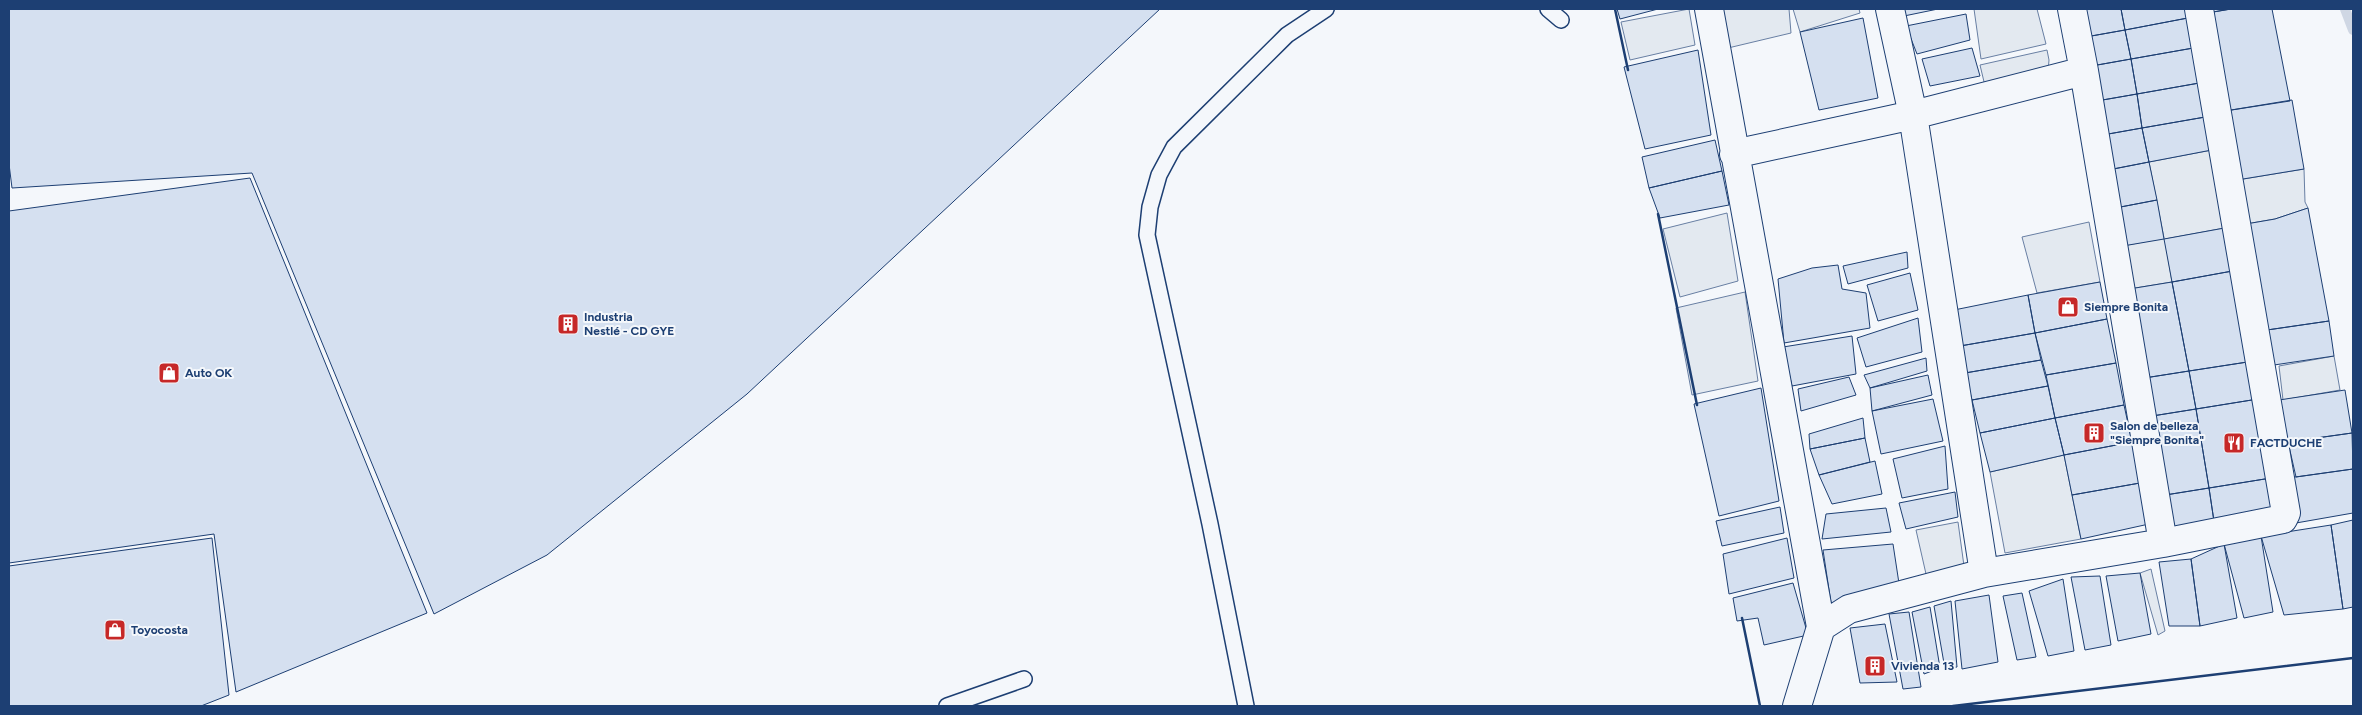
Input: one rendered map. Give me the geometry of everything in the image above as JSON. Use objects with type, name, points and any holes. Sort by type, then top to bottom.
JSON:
[{"type":"street","points":[[1709,9],[1821,627],[1797,706]]},
{"type":"street","points":[[1890,9],[1913,115],[1984,572]]},
{"type":"street","points":[[2072,9],[2163,542]]},
{"type":"street","points":[[1821,627],[1849,609],[1984,572],[2276,522],[2282,519],[2286,513],[2199,9]]},
{"type":"street","points":[[1734,154],[1913,115],[2084,71]]},
{"type":"lane","points":[[1246,706],[1210,524],[1147,235],[1150,207],[1159,175],[1174,147],[1287,35],[1326,9]]},
{"type":"lane","points":[[1548,9],[1561,20]]},
{"type":"lane","points":[[947,706],[1024,679]]},
{"type":"shaded area","points":[[1689,9],[1695,45],[1630,60],[1621,22]]},
{"type":"shaded area","points":[[1720,9],[1789,9],[1791,33],[1728,48]]},
{"type":"shaded area","points":[[1793,9],[1859,9],[1860,13],[1800,32]]},
{"type":"shaded area","points":[[1974,9],[2037,9],[2046,44],[1981,59]]},
{"type":"shaded area","points":[[2047,50],[2049,60],[2048,72],[1985,86],[1980,65]]},
{"type":"shaded area","points":[[2217,149],[2230,227],[2165,239],[2172,282],[2123,290],[2117,247],[2164,238],[2149,162]]},
{"type":"shaded area","points":[[2304,169],[2305,202],[2308,208],[2275,219],[2246,224],[2237,180]]},
{"type":"shaded area","points":[[1727,213],[1738,281],[1680,297],[1663,229]]},
{"type":"shaded area","points":[[2089,222],[2100,282],[2037,293],[2022,237]]},
{"type":"shaded area","points":[[1745,292],[1758,381],[1692,395],[1676,308]]},
{"type":"shaded area","points":[[2334,356],[2340,390],[2283,400],[2279,366]]},
{"type":"shaded area","points":[[2064,455],[2081,539],[2005,553],[1990,472]]},
{"type":"shaded area","points":[[1958,522],[1964,566],[1926,574],[1916,530]]},
{"type":"shaded area","points":[[2151,569],[2165,631],[2158,635],[2140,573]]},
{"type":"building","name":"Industria Nestlé - CD GYE","points":[[9,9],[1160,9],[747,394],[547,555],[434,614],[252,173],[12,188],[9,164]]},
{"type":"building","points":[[1617,9],[1658,9],[1620,19]]},
{"type":"building","points":[[1902,9],[1938,9],[1904,16]]},
{"type":"building","points":[[2075,9],[2121,9],[2125,30],[2080,38]]},
{"type":"building","points":[[2121,9],[2192,9],[2193,17],[2125,30]]},
{"type":"building","points":[[2206,9],[2231,9],[2207,13]]},
{"type":"building","points":[[2231,9],[2272,9],[2290,101],[2225,111],[2207,13]]},
{"type":"building","points":[[1966,14],[1970,40],[1917,54],[1906,26]]},
{"type":"building","points":[[2193,17],[2199,47],[2131,59],[2125,30]]},
{"type":"building","points":[[1863,18],[1878,98],[1819,110],[1800,32]]},
{"type":"building","points":[[2125,30],[2131,59],[2086,67],[2080,38]]},
{"type":"building","points":[[2199,47],[2205,82],[2137,94],[2131,59]]},
{"type":"building","points":[[1972,48],[1980,76],[1930,86],[1922,59]]},
{"type":"building","points":[[1698,50],[1711,135],[1645,149],[1624,67]]},
{"type":"building","points":[[2131,59],[2137,94],[2091,102],[2086,67]]},
{"type":"building","points":[[2205,82],[2211,116],[2142,128],[2137,94]]},
{"type":"building","points":[[2137,94],[2142,128],[2097,136],[2091,102]]},
{"type":"building","points":[[2292,100],[2304,169],[2237,180],[2225,111]]},
{"type":"building","points":[[2211,116],[2217,149],[2149,162],[2142,128]]},
{"type":"building","points":[[2142,128],[2149,162],[2103,171],[2097,136]]},
{"type":"building","points":[[1715,140],[1722,171],[1649,188],[1642,157]]},
{"type":"building","points":[[2149,162],[2157,200],[2110,209],[2103,171]]},
{"type":"building","points":[[1722,171],[1729,205],[1660,218],[1649,188]]},
{"type":"building","name":"Auto OK","points":[[250,178],[427,613],[236,692],[214,534],[9,563],[9,211]]},
{"type":"building","points":[[2157,200],[2164,239],[2117,247],[2110,209]]},
{"type":"building","points":[[2308,208],[2329,321],[2267,330],[2246,224],[2275,219]]},
{"type":"building","points":[[2230,227],[2238,270],[2172,282],[2164,239]]},
{"type":"building","points":[[1907,252],[1908,268],[1848,284],[1843,266]]},
{"type":"building","points":[[1838,265],[1842,289],[1866,293],[1870,328],[1784,343],[1778,279],[1812,268]]},
{"type":"building","points":[[2238,270],[2254,361],[2189,371],[2172,282]]},
{"type":"building","points":[[1910,273],[1918,310],[1878,321],[1867,285]]},
{"type":"building","name":"Siempre Bonita","points":[[2100,282],[2107,319],[2035,333],[2028,295]]},
{"type":"building","points":[[2172,282],[2189,371],[2138,379],[2123,290]]},
{"type":"building","points":[[2028,295],[2035,333],[1960,346],[1954,310]]},
{"type":"building","points":[[1918,318],[1922,352],[1866,367],[1857,338]]},
{"type":"building","points":[[2107,319],[2116,363],[2046,375],[2035,333]]},
{"type":"building","points":[[2329,321],[2334,356],[2274,365],[2267,330]]},
{"type":"building","points":[[2035,333],[2041,360],[1965,373],[1960,346]]},
{"type":"building","points":[[1852,336],[1856,374],[1792,386],[1783,347]]},
{"type":"building","points":[[1926,358],[1927,371],[1870,388],[1864,375]]},
{"type":"building","points":[[2041,360],[2048,386],[1972,400],[1965,373]]},
{"type":"building","points":[[2254,361],[2258,399],[2196,409],[2189,371]]},
{"type":"building","points":[[2116,363],[2124,405],[2055,418],[2046,375]]},
{"type":"building","points":[[2189,371],[2196,409],[2146,417],[2138,379]]},
{"type":"building","points":[[1928,375],[1932,395],[1872,411],[1870,388]]},
{"type":"building","points":[[1849,377],[1856,395],[1801,411],[1798,389]]},
{"type":"building","points":[[2048,386],[2055,418],[1980,433],[1972,400]]},
{"type":"building","points":[[1761,388],[1779,501],[1719,516],[1694,404]]},
{"type":"building","points":[[2345,390],[2352,433],[2288,442],[2279,400]]},
{"type":"building","points":[[1933,399],[1943,441],[1881,454],[1872,411]]},
{"type":"building","name":"FACTDUCHE","points":[[2258,399],[2271,478],[2209,488],[2196,409]]},
{"type":"building","name":"Salon de belleza \"Siempre Bonita\"","points":[[2124,405],[2132,442],[2064,455],[2055,418]]},
{"type":"building","points":[[2196,409],[2209,488],[2159,496],[2146,417]]},
{"type":"building","points":[[1863,418],[1865,438],[1810,449],[1809,434]]},
{"type":"building","points":[[2055,418],[2064,455],[1990,472],[1980,433]]},
{"type":"building","points":[[2352,433],[2353,469],[2296,477],[2288,442]]},
{"type":"building","points":[[1865,438],[1870,462],[1819,475],[1810,449]]},
{"type":"building","points":[[2132,442],[2140,483],[2072,495],[2064,455]]},
{"type":"building","points":[[1945,446],[1948,489],[1902,498],[1893,459]]},
{"type":"building","points":[[1875,461],[1882,494],[1832,504],[1819,475]]},
{"type":"building","points":[[2353,469],[2353,513],[2296,523],[2288,478]]},
{"type":"building","points":[[2271,478],[2277,517],[2215,528],[2209,488]]},
{"type":"building","points":[[2140,483],[2149,524],[2081,539],[2072,495]]},
{"type":"building","points":[[2209,488],[2215,528],[2166,535],[2159,496]]},
{"type":"building","points":[[1955,492],[1958,517],[1906,529],[1899,503]]},
{"type":"building","points":[[1780,507],[1784,533],[1722,546],[1716,521]]},
{"type":"building","points":[[1886,508],[1891,532],[1822,539],[1826,514]]},
{"type":"building","points":[[2353,520],[2353,607],[2343,609],[2331,525]]},
{"type":"building","points":[[2331,525],[2343,609],[2284,615],[2261,536]]},
{"type":"building","points":[[2261,536],[2273,612],[2244,618],[2224,544]]},
{"type":"building","name":"Toyocosta","points":[[212,538],[229,695],[201,706],[9,706],[9,566]]},
{"type":"building","points":[[1787,538],[1794,578],[1729,594],[1723,554]]},
{"type":"building","points":[[1893,544],[1900,590],[1831,603],[1823,550]]},
{"type":"building","points":[[2224,544],[2237,618],[2200,626],[2191,559]]},
{"type":"building","points":[[2191,559],[2200,626],[2169,626],[2159,562]]},
{"type":"building","points":[[2140,573],[2151,634],[2118,641],[2106,576]]},
{"type":"building","points":[[2100,576],[2111,645],[2085,650],[2071,577]]},
{"type":"building","points":[[2063,579],[2074,651],[2048,656],[2029,591]]},
{"type":"building","points":[[1793,583],[1808,635],[1764,645],[1758,618],[1737,621],[1733,598]]},
{"type":"building","points":[[2022,593],[2036,657],[2017,660],[2003,596]]},
{"type":"building","points":[[1989,595],[1998,662],[1962,669],[1955,601]]},
{"type":"building","points":[[1951,601],[1957,667],[1945,669],[1934,606]]},
{"type":"building","points":[[1930,607],[1940,668],[1924,674],[1912,612]]},
{"type":"building","points":[[1909,612],[1921,687],[1903,689],[1889,614]]},
{"type":"building","name":"Vivienda 13","points":[[1885,624],[1897,682],[1860,683],[1850,628]]},
{"type":"waterway","points":[[2345,9],[2353,30]]},
{"type":"wall","points":[[1615,9],[1628,70]]},
{"type":"wall","points":[[1658,214],[1697,405]]},
{"type":"wall","points":[[1742,618],[1760,706]]},
{"type":"wall","points":[[1953,706],[2353,658]]},
{"type":"place","name":"Siempre Bonita","points":[[2068,307]]},
{"type":"place","name":"Industria Nestlé - CD GYE","points":[[568,324]]},
{"type":"place","name":"Auto OK","points":[[169,373]]},
{"type":"place","name":"Salon de belleza \"Siempre Bonita\"","points":[[2094,433]]},
{"type":"place","name":"FACTDUCHE","points":[[2234,443]]},
{"type":"place","name":"Toyocosta","points":[[115,630]]},
{"type":"place","name":"Vivienda 13","points":[[1875,666]]}]
